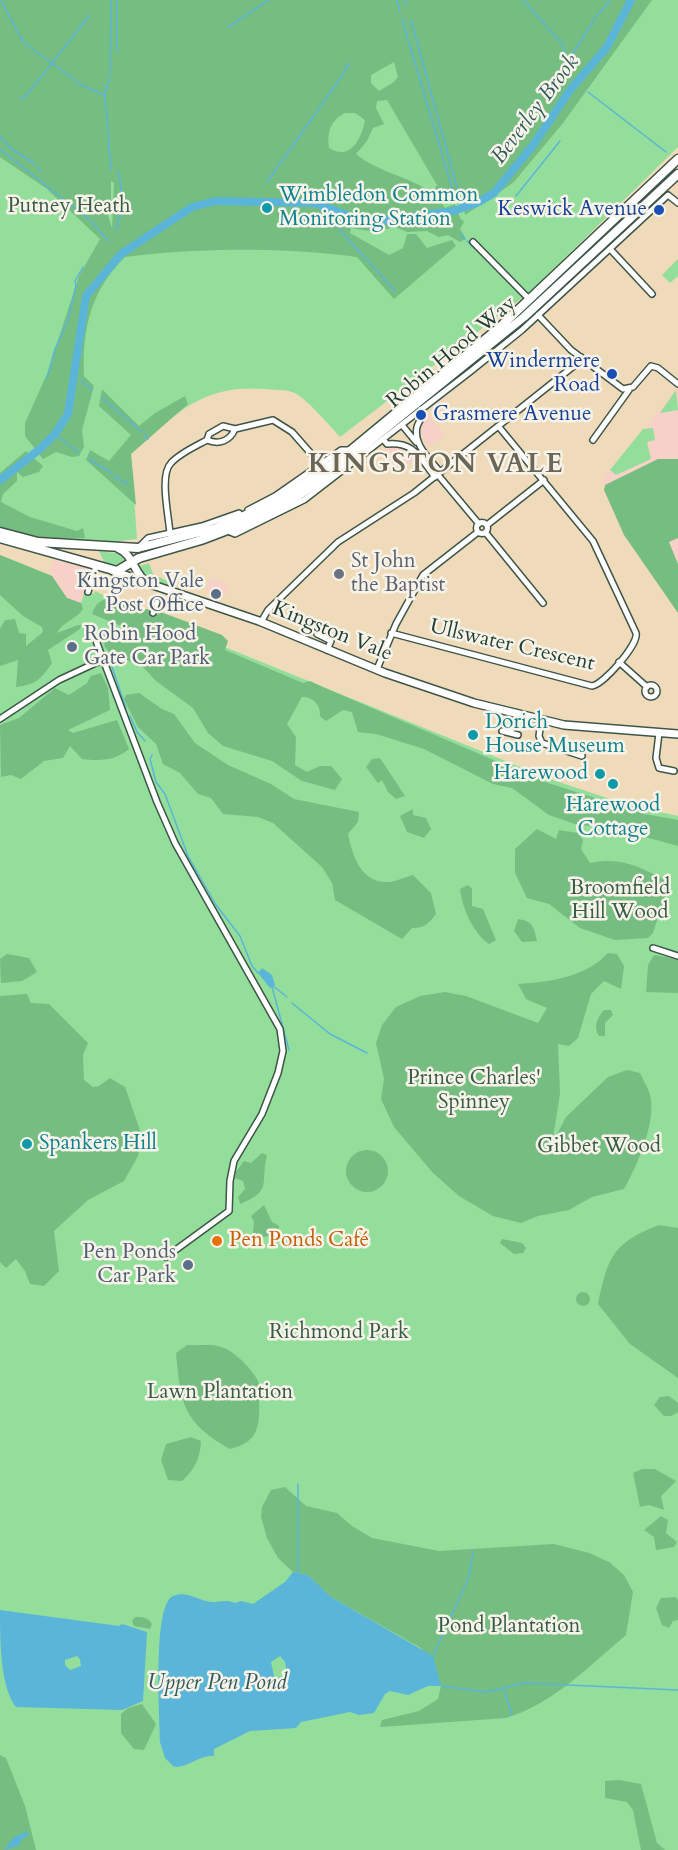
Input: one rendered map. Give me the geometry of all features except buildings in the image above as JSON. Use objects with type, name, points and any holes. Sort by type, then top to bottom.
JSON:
[{"type":"highway","name":"Robin Hood Way","points":[[119,549],[138,548],[201,533],[253,514],[301,487],[531,301],[678,159]]},
{"type":"highway","name":"Robin Hood Way","points":[[132,562],[232,532],[298,496],[421,403],[525,317],[678,174]]},
{"type":"highway","points":[[3,536],[111,571],[122,569],[132,562]]},
{"type":"highway","points":[[3,536],[38,543],[119,549]]},
{"type":"main road","points":[[119,549],[126,553],[137,574],[147,583]]},
{"type":"main road","name":"Kingston Vale","points":[[111,571],[147,583],[160,595],[261,622],[377,669],[516,715],[542,721],[678,734]]},
{"type":"street","name":"Robin Hood Way","points":[[232,532],[304,500],[403,426],[538,315],[668,195],[678,202]]},
{"type":"street","points":[[473,242],[531,301]]},
{"type":"street","points":[[611,250],[652,294]]},
{"type":"street","points":[[538,315],[581,357],[623,389],[629,390]]},
{"type":"street","points":[[261,622],[268,610],[338,542],[397,505],[438,475],[575,365],[581,357]]},
{"type":"street","points":[[592,440],[629,390],[651,366],[658,368],[678,384]]},
{"type":"street","points":[[418,444],[417,428],[423,416],[421,409]]},
{"type":"street","points":[[207,440],[209,434],[223,426],[235,429],[265,420],[280,422],[321,465]]},
{"type":"street","points":[[403,426],[438,475]]},
{"type":"street","name":"Ullswater Crescent","points":[[392,633],[592,686],[601,683],[636,643],[636,633],[593,541],[499,427]]},
{"type":"street","points":[[170,534],[165,478],[168,467],[176,458],[207,440],[220,442],[228,439],[235,429]]},
{"type":"street","points":[[384,440],[387,444],[401,443],[412,448],[479,524],[487,525]]},
{"type":"street","name":"Robin Hood Way","points":[[138,548],[147,539],[212,523],[246,511],[274,496],[343,449],[349,450]]},
{"type":"street","points":[[486,533],[487,525],[544,480]]},
{"type":"street","points":[[377,669],[392,633],[423,575],[478,532],[479,524]]},
{"type":"street","points":[[478,532],[486,533],[543,603]]},
{"type":"street","points":[[88,592],[96,566]]},
{"type":"street","points":[[153,613],[160,595]]},
{"type":"street","points":[[319,629],[317,634],[334,640],[327,650]]},
{"type":"street","points":[[95,638],[176,843],[282,1036],[282,1058],[270,1096],[232,1167],[229,1211],[168,1256]]},
{"type":"street","points":[[0,719],[59,680],[102,660]]},
{"type":"street","points":[[619,662],[647,687]]},
{"type":"street","points":[[510,733],[516,715]]},
{"type":"street","points":[[542,721],[539,736],[542,743],[582,756]]},
{"type":"street","points":[[502,731],[518,735]]},
{"type":"street","points":[[661,733],[656,758],[659,768],[674,771]]},
{"type":"street","points":[[653,948],[678,956]]},
{"type":"shaded area","points":[[676,390],[678,391],[678,613],[624,535],[605,493],[605,485],[601,482]]},
{"type":"shaded area","points":[[430,416],[444,435],[427,448],[420,432],[423,422]]},
{"type":"shaded area","points":[[399,446],[414,459],[397,473],[382,453],[388,448]]},
{"type":"shaded area","points":[[54,560],[86,568],[90,574],[81,603],[67,598],[49,572]]},
{"type":"shaded area","points":[[210,578],[229,584],[224,598],[206,592]]},
{"type":"green space","name":"Putney Heath","points":[[0,0],[678,0],[678,147],[530,292],[340,437],[312,407],[295,393],[283,390],[241,389],[205,397],[175,415],[131,454],[137,539],[119,541],[119,544],[19,534],[0,528]]},
{"type":"green space","name":"Putney Heath","points":[[0,0],[652,0],[563,123],[513,183],[465,215],[461,193],[440,201],[445,208],[455,204],[464,222],[460,229],[466,239],[460,242],[448,235],[439,237],[427,231],[407,232],[395,227],[375,232],[351,228],[350,233],[389,255],[403,248],[407,234],[416,234],[427,248],[452,240],[456,246],[394,299],[357,257],[241,250],[125,257],[104,283],[87,326],[84,376],[94,386],[82,430],[84,447],[79,456],[72,457],[56,452],[43,459],[25,436],[25,423],[47,374],[79,276],[100,239],[47,189],[0,157]],"holes":[[[394,62],[398,77],[379,91],[371,83],[371,75]],[[387,100],[437,185],[432,193],[414,182],[374,166],[356,154],[367,141],[373,128],[384,124],[376,108],[377,101]],[[345,113],[355,113],[365,120],[354,146],[343,152],[329,148],[331,128],[336,120]],[[111,181],[114,183],[112,228],[106,209],[111,209]]]},
{"type":"green space","points":[[678,259],[678,276],[670,283],[662,275]]},
{"type":"green space","points":[[102,389],[139,426],[155,413],[185,396],[188,404],[131,454],[136,505],[86,460],[90,450],[109,461],[131,435],[99,406]]},
{"type":"green space","points":[[676,390],[678,410],[660,413]]},
{"type":"green space","points":[[653,428],[655,440],[647,442],[651,459],[616,475],[610,470],[643,429]]},
{"type":"green space","points":[[26,451],[43,466],[39,472],[23,477],[17,472],[17,481],[3,494],[1,502],[30,517],[77,531],[83,528],[85,538],[31,536],[0,528],[0,473]]},
{"type":"green space","points":[[658,459],[678,459],[678,538],[669,542],[678,564],[678,613],[624,535],[604,490],[605,485]]},
{"type":"green space","points":[[99,551],[123,554],[125,561],[119,565],[105,564]]},
{"type":"green space","name":"Richmond Park","points":[[0,555],[52,576],[67,598],[81,603],[85,590],[94,594],[95,591],[131,609],[550,779],[628,805],[678,816],[678,1850],[0,1850]]},
{"type":"green space","points":[[0,555],[52,576],[67,598],[81,603],[83,609],[57,633],[78,625],[81,625],[80,629],[48,650],[52,663],[38,680],[29,685],[16,687],[18,660],[0,666],[0,629],[5,620],[15,619],[19,633],[26,634],[26,646],[43,632],[42,627],[23,616],[0,595]]},
{"type":"green space","points":[[149,563],[153,574],[173,584],[172,587],[146,579],[137,567]]},
{"type":"green space","points":[[111,598],[139,608],[158,611],[222,635],[228,641],[225,650],[303,683],[310,681],[545,782],[645,814],[678,820],[678,846],[609,827],[578,825],[549,815],[512,788],[493,784],[424,749],[376,734],[358,732],[352,712],[343,710],[326,721],[320,716],[316,702],[302,697],[287,724],[296,737],[295,765],[307,772],[320,766],[331,766],[342,779],[335,790],[302,781],[272,761],[223,746],[208,733],[193,708],[156,681],[141,665],[112,655],[105,647],[101,632],[137,642],[131,630],[92,614],[99,603]]},
{"type":"green space","points":[[101,673],[108,688],[110,710],[68,730],[73,733],[117,720],[129,749],[113,758],[95,760],[82,759],[70,746],[63,758],[44,761],[21,779],[11,775],[1,777],[0,725],[19,718],[55,688],[69,695],[87,683],[91,676]]},
{"type":"green space","points":[[139,693],[162,709],[174,714],[195,743],[228,765],[271,784],[294,799],[359,812],[358,822],[348,834],[355,858],[363,872],[369,877],[385,882],[413,875],[431,893],[436,914],[426,925],[412,928],[402,939],[335,900],[332,883],[322,867],[273,823],[258,817],[223,814],[211,798],[198,794],[180,773],[163,764],[156,744],[138,727],[124,699],[126,695]]},
{"type":"green space","points":[[380,758],[405,796],[396,799],[388,792],[382,780],[378,783],[366,767],[372,759]]},
{"type":"green space","points":[[413,809],[413,815],[426,818],[431,829],[424,838],[407,832],[400,816]]},
{"type":"green space","name":"Broomfield Hill Wood","points":[[537,829],[556,839],[559,830],[578,833],[583,840],[581,849],[590,863],[622,862],[641,868],[669,882],[653,933],[648,938],[615,940],[580,928],[549,904],[527,898],[515,873],[515,849]]},
{"type":"green space","points":[[468,885],[472,889],[472,906],[483,909],[496,940],[489,944],[473,927],[463,904],[460,889]]},
{"type":"green space","points":[[518,919],[532,925],[537,941],[522,942],[514,931]]},
{"type":"green space","name":"Prince Charles' Spinney","points":[[608,953],[617,954],[624,966],[621,989],[604,981],[591,994],[578,1038],[569,1046],[558,1044],[560,1094],[552,1144],[566,1117],[608,1077],[627,1070],[640,1073],[649,1092],[651,1117],[635,1168],[624,1189],[592,1197],[569,1210],[538,1216],[521,1223],[493,1216],[459,1196],[433,1173],[394,1127],[381,1099],[384,1079],[376,1043],[382,1025],[396,1007],[420,996],[445,992],[466,996],[538,1023],[547,1008],[526,999],[518,984],[567,977],[589,968]]},
{"type":"green space","points":[[7,954],[29,958],[37,972],[22,981],[1,983],[0,959]]},
{"type":"green space","points":[[654,955],[678,959],[678,993],[646,992],[648,965]]},
{"type":"green space","points":[[27,994],[31,1003],[49,1004],[88,1043],[83,1055],[84,1080],[93,1087],[99,1086],[110,1078],[125,1087],[142,1136],[138,1156],[124,1181],[88,1200],[54,1231],[59,1271],[44,1286],[30,1284],[25,1271],[16,1259],[6,1268],[0,1262],[0,996]]},
{"type":"green space","points":[[604,1010],[611,1010],[613,1015],[605,1023],[605,1036],[599,1036],[596,1029],[597,1023]]},
{"type":"green space","points":[[367,1150],[382,1156],[388,1171],[382,1186],[367,1192],[352,1186],[346,1171],[352,1156]]},
{"type":"green space","points":[[262,1153],[267,1155],[261,1190],[257,1195],[240,1204],[238,1197],[245,1189],[243,1181],[235,1178],[236,1172],[244,1161],[251,1163]]},
{"type":"green space","points":[[264,1205],[272,1222],[279,1226],[279,1234],[258,1238],[253,1233],[254,1222],[251,1216]]},
{"type":"green space","points":[[659,1225],[678,1228],[678,1378],[630,1344],[598,1304],[605,1275],[615,1254],[631,1238]]},
{"type":"green space","points":[[502,1239],[522,1243],[526,1248],[523,1253],[514,1254],[500,1243]]},
{"type":"green space","points":[[583,1292],[588,1294],[590,1299],[588,1304],[583,1306],[578,1304],[576,1299],[578,1294]]},
{"type":"green space","name":"Lawn Plantation","points":[[187,1345],[220,1346],[229,1350],[248,1367],[258,1381],[258,1425],[252,1437],[240,1446],[230,1449],[214,1439],[202,1430],[187,1410],[180,1386],[176,1353]]},
{"type":"green space","points":[[669,1396],[678,1403],[678,1412],[671,1416],[664,1416],[654,1405],[660,1397]]},
{"type":"green space","points":[[191,1437],[201,1441],[196,1463],[182,1481],[168,1480],[161,1460],[166,1444]]},
{"type":"green space","points":[[642,1469],[655,1469],[676,1481],[661,1496],[664,1510],[649,1505],[640,1507],[633,1473]]},
{"type":"green space","name":"Pond Plantation","points":[[285,1487],[306,1506],[337,1513],[352,1526],[372,1538],[439,1551],[554,1544],[589,1553],[609,1562],[624,1575],[633,1592],[626,1635],[570,1683],[523,1712],[506,1718],[380,1727],[382,1720],[419,1711],[438,1699],[441,1686],[421,1648],[331,1597],[308,1575],[293,1572],[278,1558],[267,1538],[261,1517],[262,1507],[271,1490]]},
{"type":"green space","points":[[661,1516],[668,1520],[666,1533],[677,1542],[674,1547],[656,1550],[654,1537],[644,1530]]},
{"type":"green space","points":[[676,1597],[678,1620],[673,1621],[669,1628],[662,1625],[656,1608],[661,1598]]},
{"type":"green space","points":[[135,1617],[149,1620],[152,1624],[150,1629],[134,1626],[132,1621]]},
{"type":"green space","points":[[142,1704],[156,1724],[144,1750],[134,1749],[121,1733],[121,1714],[128,1708]]},
{"type":"green space","points":[[0,1755],[6,1758],[25,1806],[36,1850],[0,1850]]},
{"type":"green space","points":[[619,1780],[641,1784],[657,1843],[665,1850],[641,1850],[633,1810],[627,1802],[605,1798],[605,1781]]},
{"type":"water","points":[[262,968],[272,975],[275,985],[270,988],[258,973]]},
{"type":"water","name":"Upper Pen Pond","points":[[293,1572],[308,1575],[331,1597],[433,1656],[441,1686],[428,1686],[408,1695],[390,1691],[385,1694],[374,1713],[359,1715],[350,1712],[301,1722],[296,1728],[250,1731],[214,1749],[214,1756],[203,1757],[182,1766],[173,1766],[165,1758],[160,1742],[160,1640],[166,1604],[173,1596],[183,1594],[212,1602],[241,1601],[253,1604],[285,1582]],"holes":[[[280,1656],[285,1662],[287,1673],[279,1678],[274,1676],[271,1662]]]},
{"type":"water","points":[[0,1610],[119,1626],[122,1624],[147,1632],[143,1701],[122,1710],[16,1707],[4,1675]],"holes":[[[77,1656],[81,1666],[70,1670],[65,1665],[65,1660]]]},
{"type":"water","points":[[25,1832],[30,1834],[21,1840],[20,1845],[4,1850],[13,1838]]},
{"type":"waterway","points":[[1,0],[23,42],[83,86],[105,95]]},
{"type":"waterway","points":[[110,74],[111,0]]},
{"type":"waterway","points":[[117,0],[117,51]]},
{"type":"waterway","points":[[228,27],[269,0]]},
{"type":"waterway","points":[[397,0],[400,12]]},
{"type":"waterway","points":[[405,0],[406,6]]},
{"type":"waterway","points":[[523,0],[563,45],[570,77]]},
{"type":"waterway","points":[[567,63],[596,17],[610,0]]},
{"type":"waterway","name":"Beverley Brook","points":[[0,480],[40,449],[55,434],[68,414],[86,296],[121,254],[192,207],[215,201],[315,203],[368,223],[453,211],[477,203],[494,193],[534,144],[570,90],[607,47],[631,0]]},
{"type":"waterway","points":[[20,98],[25,97],[90,15]]},
{"type":"waterway","points":[[402,19],[455,198]]},
{"type":"waterway","points":[[411,20],[458,191]]},
{"type":"waterway","points":[[267,182],[346,70],[347,65],[350,64]]},
{"type":"waterway","points":[[109,77],[105,95],[111,170]]},
{"type":"waterway","points":[[588,92],[666,152]]},
{"type":"waterway","points":[[0,136],[9,147],[35,164]]},
{"type":"waterway","points":[[516,196],[560,141]]},
{"type":"waterway","points":[[0,149],[92,222],[108,241]]},
{"type":"waterway","points":[[38,167],[41,171]]},
{"type":"waterway","points":[[116,230],[123,205],[119,172]]},
{"type":"waterway","points":[[315,203],[335,225]]},
{"type":"waterway","points":[[339,229],[395,291]]},
{"type":"waterway","points":[[461,234],[465,239]]},
{"type":"waterway","points":[[467,241],[474,248]]},
{"type":"waterway","points":[[47,378],[55,349],[68,320],[76,286],[75,281],[83,267]]},
{"type":"waterway","points":[[81,381],[92,390]]},
{"type":"waterway","points":[[102,398],[141,431]]},
{"type":"waterway","points":[[55,434],[79,453]]},
{"type":"waterway","points":[[144,434],[148,439]]},
{"type":"waterway","points":[[89,459],[111,473]]},
{"type":"waterway","points":[[114,476],[129,485]]},
{"type":"waterway","points":[[112,667],[126,708]]},
{"type":"waterway","points":[[130,716],[137,732],[145,741]]},
{"type":"waterway","points":[[152,755],[150,759],[156,782],[165,794],[188,856],[216,905],[240,936],[252,966],[258,973]]},
{"type":"waterway","points":[[273,986],[287,997]]},
{"type":"waterway","points":[[272,987],[289,1050]]},
{"type":"waterway","points":[[292,1003],[330,1034],[367,1053]]},
{"type":"waterway","points":[[298,1484],[298,1573]]},
{"type":"waterway","points":[[433,1656],[469,1577],[473,1551]]},
{"type":"waterway","points":[[441,1686],[486,1692],[524,1683],[678,1690]]},
{"type":"waterway","points":[[503,1688],[512,1715]]},
{"type":"place","name":"Wimbledon Common Monitoring Station","points":[[267,208]]},
{"type":"place","name":"Keswick Avenue","points":[[659,210]]},
{"type":"place","name":"Windermere Road","points":[[612,374]]},
{"type":"place","name":"Grasmere Avenue","points":[[421,415]]},
{"type":"place","name":"St John the Baptist","points":[[339,574]]},
{"type":"place","name":"Kingston Vale Post Office","points":[[216,594]]},
{"type":"place","name":"Robin Hood Gate Car Park","points":[[72,647]]},
{"type":"place","name":"Dorich House Museum","points":[[473,735]]},
{"type":"place","name":"Harewood","points":[[600,774]]},
{"type":"place","name":"Harewood Cottage","points":[[613,784]]},
{"type":"place","name":"Spankers Hill","points":[[27,1144]]},
{"type":"place","name":"Pen Ponds Café","points":[[217,1241]]},
{"type":"place","name":"Pen Ponds Car Park","points":[[188,1265]]},
{"type":"district","name":"KINGSTON VALE","points":[[436,466]]},
{"type":"park label","name":"Gibbet Wood","points":[[599,1147]]}]
